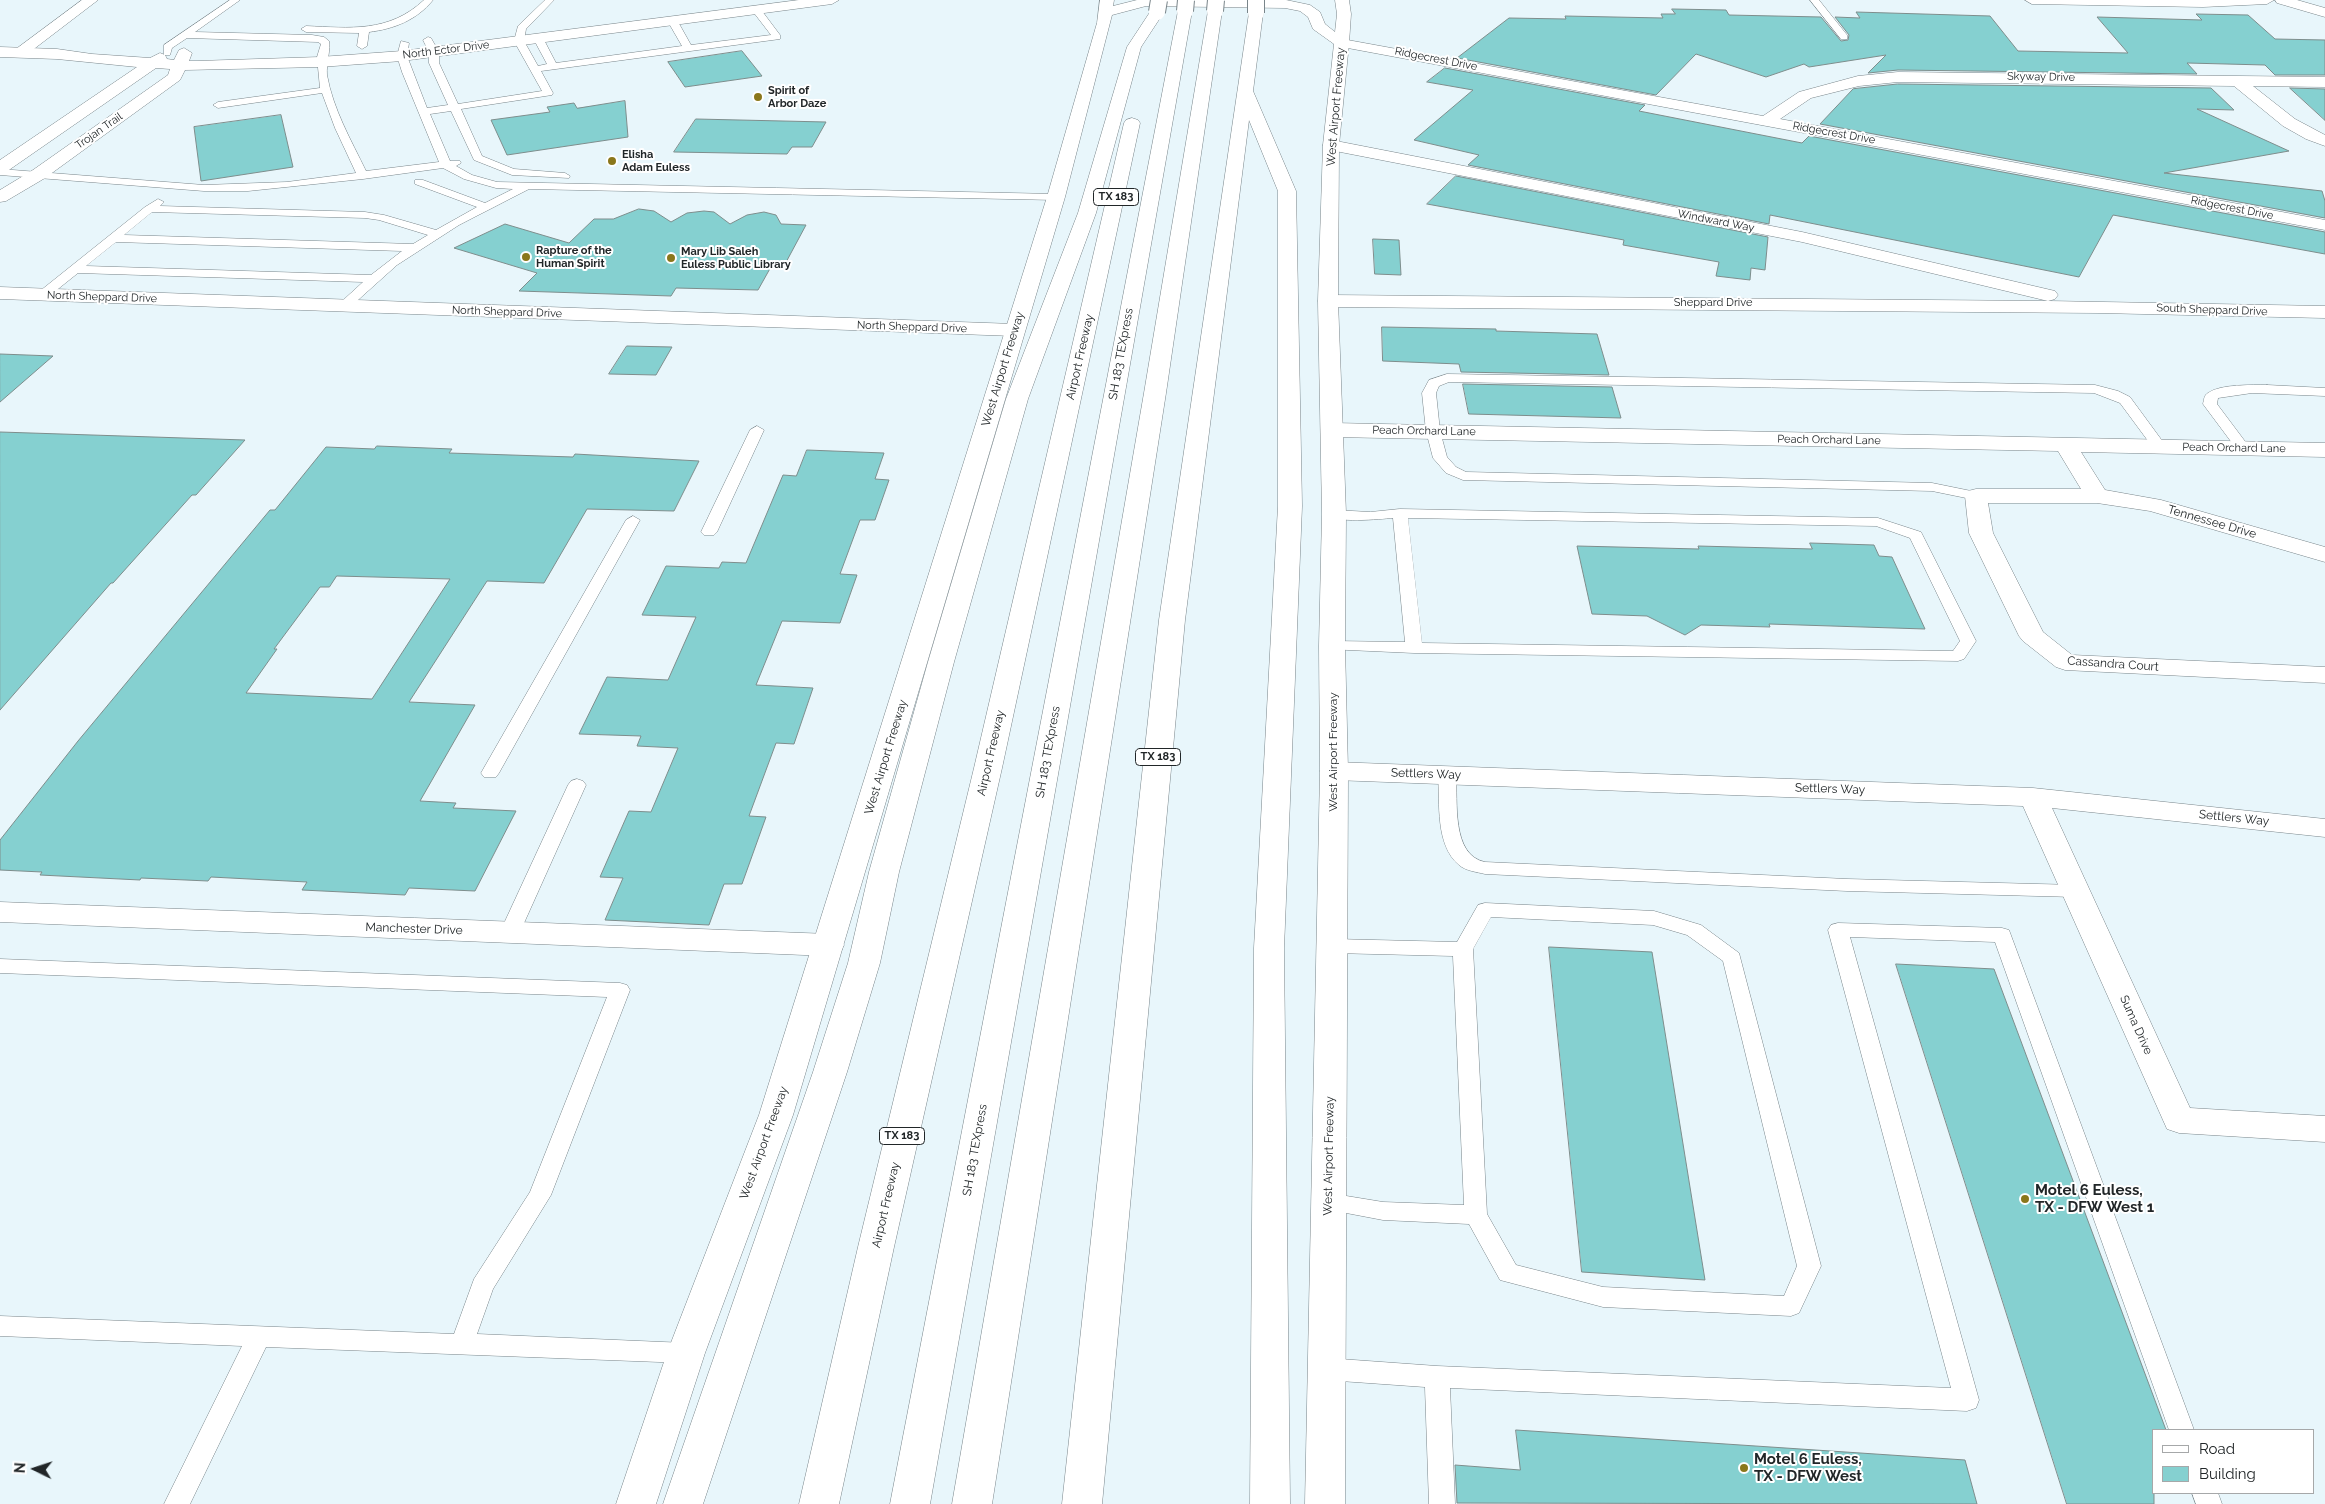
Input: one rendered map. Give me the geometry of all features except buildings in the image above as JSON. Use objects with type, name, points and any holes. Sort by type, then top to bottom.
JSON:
[{"type":"main road","points":[[21,52],[91,0]]},
{"type":"main road","name":"North Ector Drive","points":[[520,34],[538,38],[670,14],[731,0]]},
{"type":"main road","name":"North Ector Drive","points":[[57,54],[177,57],[231,66],[431,46],[670,14],[756,9],[832,0]]},
{"type":"main road","name":"West Airport Freeway","points":[[1325,1504],[1334,771],[1332,646],[1334,514],[1328,301],[1330,145],[1342,43],[1344,14],[1342,0]]},
{"type":"main road","points":[[2032,0],[2203,3],[2267,0]]},
{"type":"main road","points":[[2282,0],[2325,13]]},
{"type":"main road","points":[[1106,6],[1146,2],[1285,4],[1305,8],[1315,15],[1318,26],[1342,43]]},
{"type":"main road","name":"West Airport Freeway","points":[[636,1504],[686,1353],[776,1115],[1057,192],[1104,23],[1106,6]]},
{"type":"main road","points":[[683,1504],[830,1072],[864,963],[884,872],[941,662],[1017,399],[1087,213],[1134,47],[1158,6]]},
{"type":"main road","name":"Airport Freeway","points":[[819,1504],[876,1247],[988,768],[1158,6]]},
{"type":"main road","name":"SH 183 TEXpress","points":[[910,1504],[1185,6]]},
{"type":"main road","points":[[972,1504],[1155,393],[1216,6]]},
{"type":"main road","name":"TX 183","points":[[1082,1504],[1172,620],[1256,6]]},
{"type":"main road","name":"Ridgecrest Drive","points":[[1342,43],[2325,225]]},
{"type":"main road","name":"North Ector Drive","points":[[321,56],[362,46],[403,49]]},
{"type":"main road","name":"North Ector Drive","points":[[0,52],[57,54],[154,62]]},
{"type":"main road","name":"Trojan Trail","points":[[0,168],[154,62],[177,57],[175,77],[39,174],[0,197]]},
{"type":"main road","name":"Skyway Drive","points":[[1767,121],[1805,95],[1835,86],[1874,79],[1928,76],[2325,82]]},
{"type":"main road","points":[[2237,80],[2276,115],[2308,134],[2325,141]]},
{"type":"main road","points":[[1246,90],[1287,191],[1290,506],[1269,948],[1270,1504]]},
{"type":"main road","name":"Windward Way","points":[[1330,145],[1802,238],[2098,307]]},
{"type":"main road","name":"North Sheppard Drive","points":[[0,293],[1014,330]]},
{"type":"main road","name":"Sheppard Drive","points":[[1328,301],[2098,307]]},
{"type":"main road","name":"South Sheppard Drive","points":[[2098,307],[2325,312]]},
{"type":"main road","name":"Peach Orchard Lane","points":[[1332,430],[2325,450]]},
{"type":"main road","points":[[2065,444],[2097,496]]},
{"type":"main road","points":[[1976,496],[2097,496]]},
{"type":"main road","name":"Cassandra Court","points":[[1976,496],[1981,533],[2032,636],[2065,662],[2325,675]]},
{"type":"main road","name":"Tennessee Drive","points":[[2097,496],[2153,505],[2325,555]]},
{"type":"main road","name":"Settlers Way","points":[[1334,771],[2033,796],[2325,828]]},
{"type":"main road","name":"Suma Drive","points":[[2033,796],[2179,1120],[2325,1129]]},
{"type":"main road","name":"Manchester Drive","points":[[0,912],[829,945]]},
{"type":"lane","points":[[177,57],[167,47],[236,0]]},
{"type":"lane","points":[[198,26],[364,31],[392,25],[409,17],[421,9],[429,0]]},
{"type":"lane","points":[[424,112],[548,93],[520,34],[550,0]]},
{"type":"lane","points":[[1814,0],[1844,37]]},
{"type":"lane","points":[[535,69],[777,37],[756,9]]},
{"type":"lane","points":[[670,14],[688,48]]},
{"type":"lane","points":[[362,46],[364,31]]},
{"type":"lane","points":[[184,35],[321,39],[326,43],[321,56],[324,90],[362,176]]},
{"type":"lane","points":[[538,38],[553,66]]},
{"type":"lane","points":[[431,46],[434,63],[478,158]]},
{"type":"lane","points":[[403,49],[424,112],[446,165],[468,177],[496,185],[820,192],[1057,192]]},
{"type":"lane","points":[[218,104],[324,90]]},
{"type":"lane","points":[[0,172],[178,185],[248,188],[362,176],[446,165],[478,158],[512,172],[547,175],[827,181],[1057,192]]},
{"type":"lane","points":[[344,306],[392,262],[437,234],[547,175]]},
{"type":"lane","points":[[820,192],[827,181]]},
{"type":"lane","points":[[419,182],[486,207]]},
{"type":"lane","points":[[44,294],[178,185]]},
{"type":"lane","points":[[149,209],[364,215],[380,217],[437,234]]},
{"type":"lane","points":[[114,238],[415,248]]},
{"type":"lane","points":[[76,269],[373,279]]},
{"type":"lane","points":[[1976,496],[1932,487],[1473,477],[1451,470],[1440,458],[1432,432],[1429,393],[1434,382],[1447,378],[2095,389],[2126,400],[2159,446]]},
{"type":"lane","points":[[2243,448],[2210,404],[2212,396],[2222,392],[2240,390],[2325,392]]},
{"type":"lane","points":[[709,532],[757,430]]},
{"type":"lane","points":[[1400,513],[1414,648]]},
{"type":"lane","points":[[1332,646],[1958,656],[1968,641],[1916,535],[1878,522],[1400,513],[1370,516],[1334,514]]},
{"type":"lane","points":[[490,773],[633,520]]},
{"type":"lane","points":[[1446,775],[1452,843],[1465,860],[1482,867],[1498,870],[1847,885],[2076,891]]},
{"type":"lane","points":[[510,932],[578,785]]},
{"type":"lane","points":[[1485,910],[1654,918],[1694,930],[1732,958],[1809,1266],[1791,1306],[1603,1297],[1508,1273],[1476,1215],[1463,949],[1485,910]]},
{"type":"lane","points":[[1326,1369],[1436,1377],[1966,1400],[1838,930],[2002,934],[2182,1429]]},
{"type":"lane","points":[[1333,946],[1463,949]]},
{"type":"lane","points":[[0,966],[620,990],[540,1195],[482,1286],[462,1344]]},
{"type":"lane","points":[[1328,1202],[1383,1211],[1476,1215]]},
{"type":"lane","points":[[0,1326],[686,1353]]},
{"type":"lane","points":[[176,1504],[259,1336]]},
{"type":"lane","points":[[1436,1377],[1442,1504]]},
{"type":"place","name":"Spirit of Arbor Daze","points":[[758,97]]},
{"type":"place","name":"Elisha Adam Euless","points":[[612,161]]},
{"type":"place","name":"Rapture of the Human Spirit","points":[[526,257]]},
{"type":"place","name":"Mary Lib Saleh Euless Public Library","points":[[671,258]]},
{"type":"place","name":"Motel 6 Euless, TX - DFW West 1","points":[[2025,1199]]},
{"type":"place","name":"Motel 6 Euless, TX - DFW West","points":[[1744,1468]]}]
